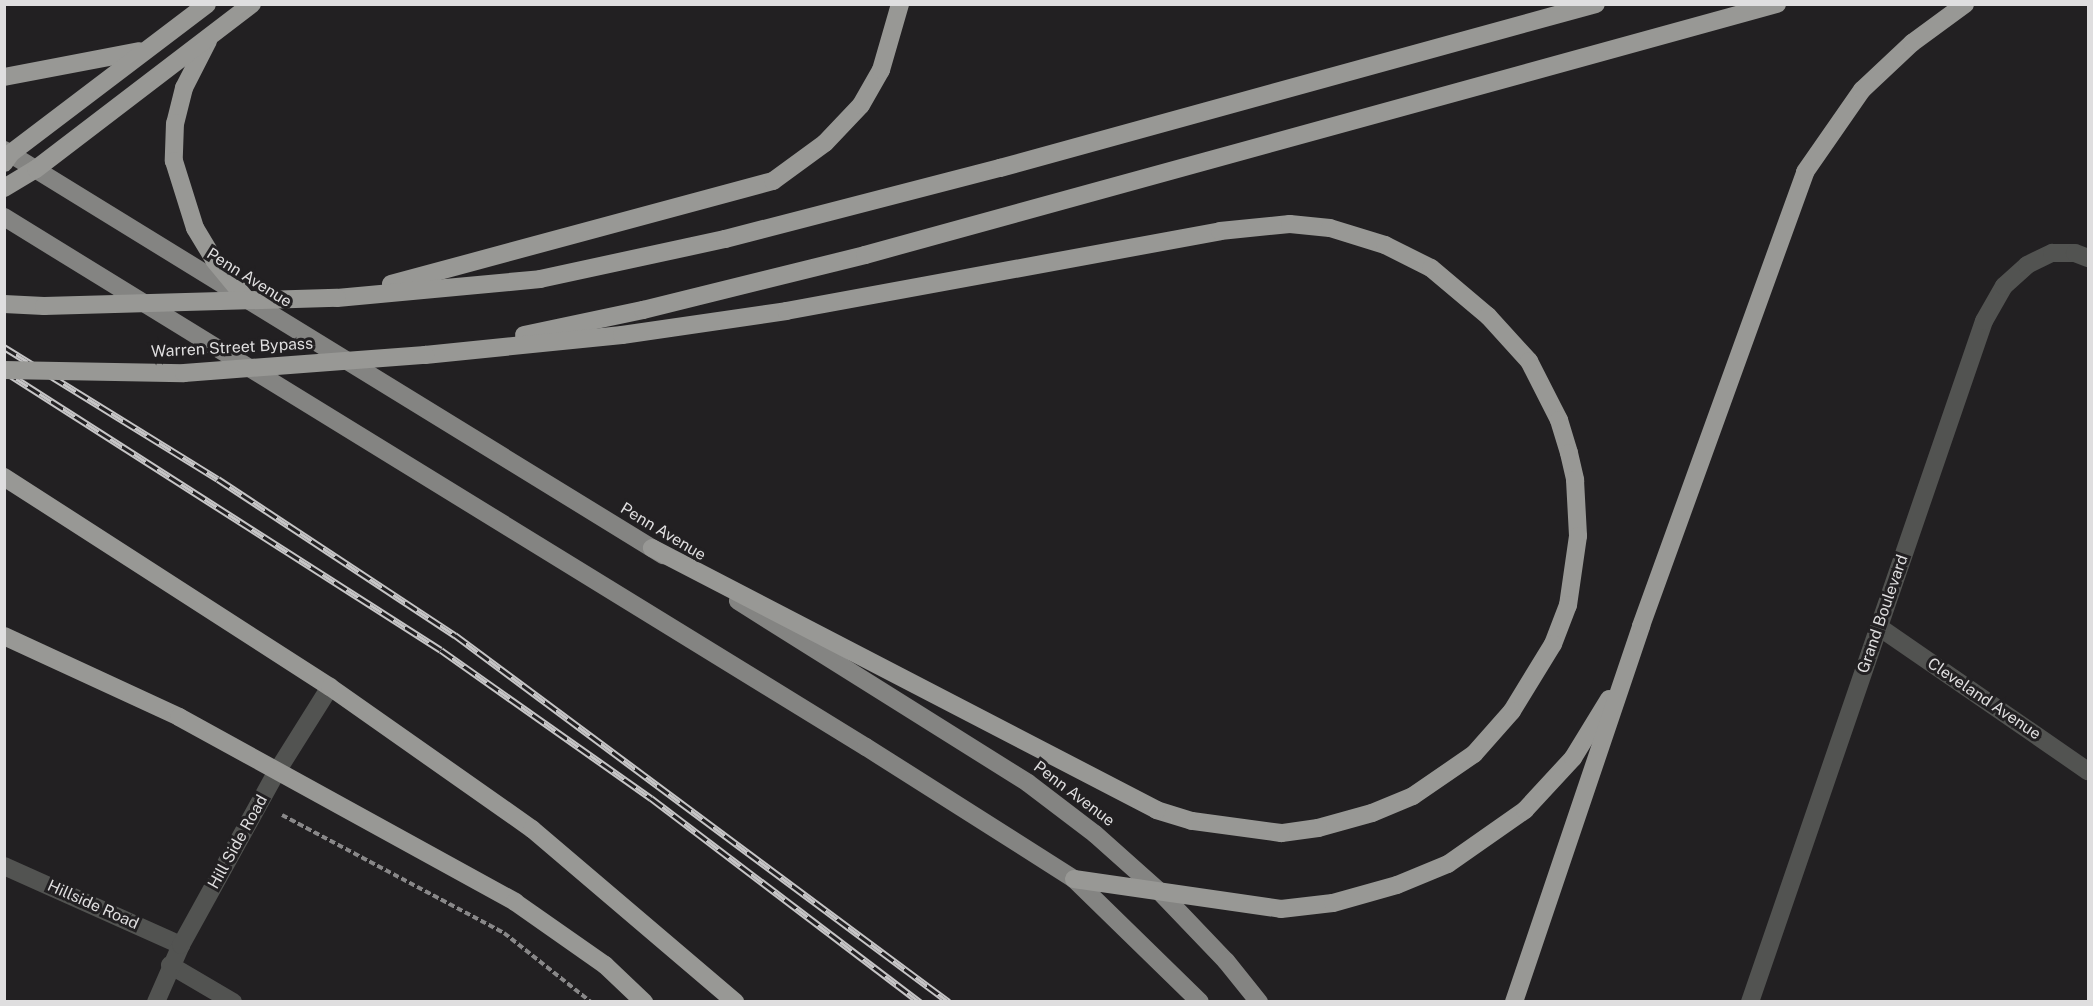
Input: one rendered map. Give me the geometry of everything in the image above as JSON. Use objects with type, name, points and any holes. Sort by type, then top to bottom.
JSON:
[{"type":"highway","points":[[7,155],[207,4]]},
{"type":"highway","points":[[4,188],[36,169],[252,4]]},
{"type":"highway","points":[[337,298],[773,181],[825,144],[861,105],[881,70],[900,4]]},
{"type":"highway","points":[[4,304],[44,306],[337,298],[540,279],[724,238],[1000,168],[1596,4]]},
{"type":"highway","points":[[425,355],[644,310],[865,255],[1777,4]]},
{"type":"highway","points":[[1514,1002],[1641,626],[1805,172],[1862,90],[1912,43],[1965,4]]},
{"type":"highway","points":[[210,37],[184,87],[174,123],[174,161],[195,228],[214,260],[247,300]]},
{"type":"highway","points":[[4,77],[148,50]]},
{"type":"highway","points":[[425,355],[622,335],[786,311],[1220,231],[1290,224],[1330,228],[1385,245],[1431,268],[1488,315],[1529,361],[1559,420],[1569,453],[1575,480],[1578,536],[1568,605],[1552,644],[1512,711],[1474,754],[1413,796],[1372,813],[1318,828],[1281,833],[1192,821],[1157,810],[652,548]]},
{"type":"highway","name":"Warren Street Bypass","points":[[4,370],[184,373],[425,355]]},
{"type":"highway","points":[[4,477],[330,687],[532,829],[735,1002]]},
{"type":"highway","points":[[1074,879],[1281,909],[1344,900],[1397,885],[1448,864],[1525,810],[1573,758],[1621,676],[1641,626]]},
{"type":"highway","points":[[4,636],[180,717],[515,902],[605,965],[644,1002]]},
{"type":"main road","name":"Penn Avenue","points":[[7,155],[36,169],[652,548],[1028,783],[1095,834],[1159,891],[1226,961],[1258,1002]]},
{"type":"main road","points":[[4,217],[866,747],[1074,879],[1200,1002]]},
{"type":"street","name":"Grand Boulevard","points":[[1750,1002],[1984,321],[2004,286],[2027,265],[2052,253],[2075,253],[2088,258]]},
{"type":"street","name":"Cleveland Avenue","points":[[1879,627],[2088,771]]},
{"type":"street","name":"Hill Side Road","points":[[156,1002],[170,965],[276,772],[330,687]]},
{"type":"street","name":"Hillside Road","points":[[4,866],[181,945]]},
{"type":"street","points":[[170,965],[233,1002]]},
{"type":"path","points":[[279,813],[504,933],[591,1002]]},
{"type":"railway","points":[[4,347],[218,479],[455,635],[949,1002]]},
{"type":"railway","points":[[4,371],[441,650],[651,798],[920,1002]]}]
